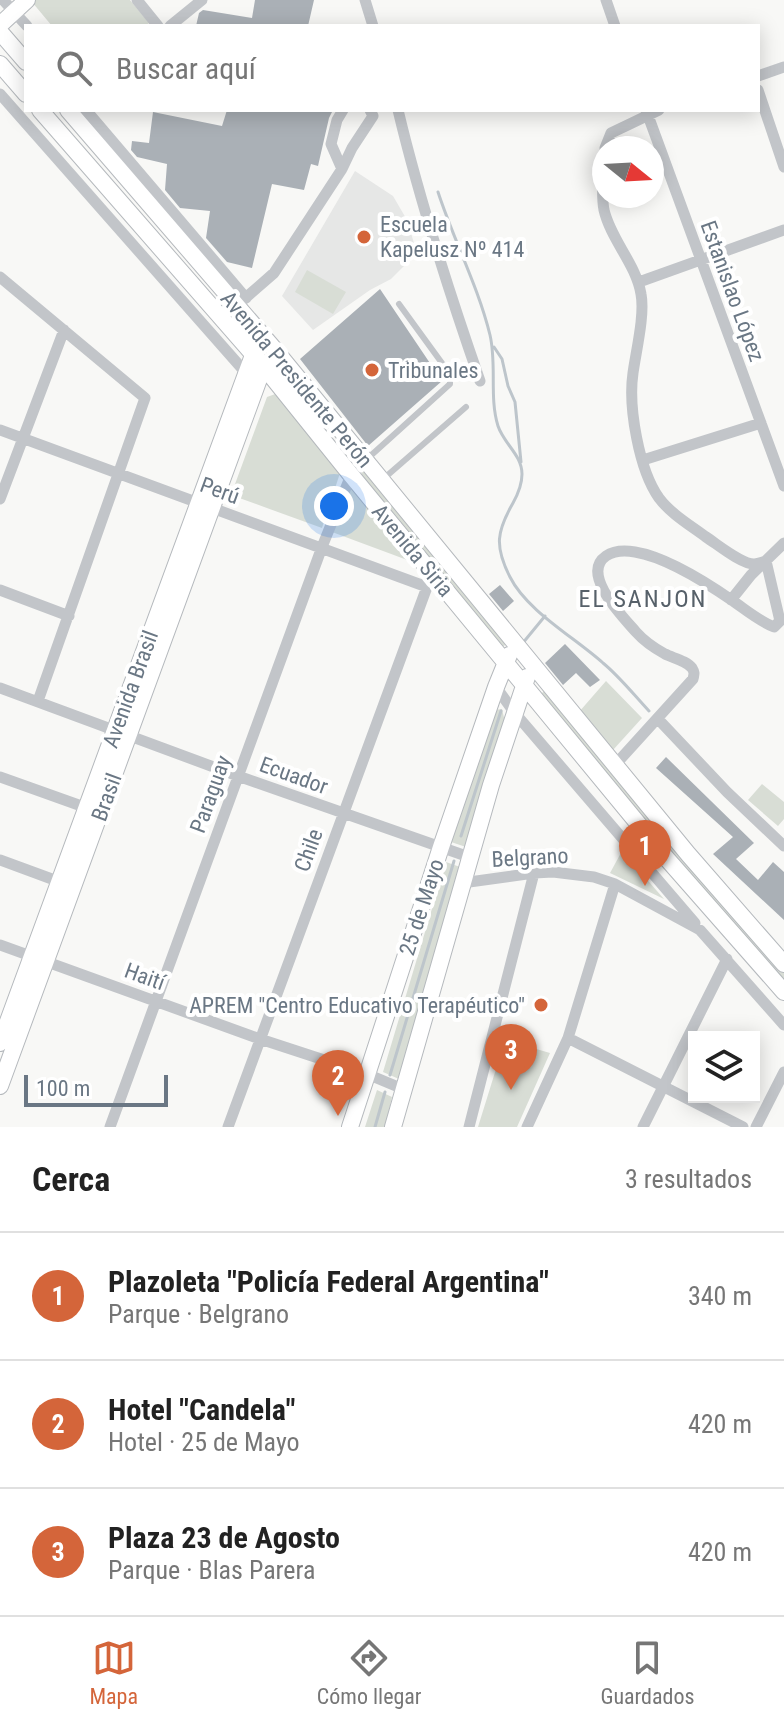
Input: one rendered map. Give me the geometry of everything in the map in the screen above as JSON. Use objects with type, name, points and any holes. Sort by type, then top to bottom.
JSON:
[{"type":"main road","points":[[0,25],[15,3]]},
{"type":"main road","points":[[0,32],[24,60]]},
{"type":"main road","points":[[0,64],[24,92]]},
{"type":"main road","name":"Avenida Siria","points":[[42,112],[265,368],[668,860],[784,992]]},
{"type":"main road","name":"Avenida Presidente Perón","points":[[71,112],[242,302],[262,335],[523,653]]},
{"type":"main road","points":[[205,506],[252,353],[262,335]]},
{"type":"main road","points":[[205,506],[259,379],[275,350]]},
{"type":"main road","points":[[252,398],[266,389],[281,388]]},
{"type":"main road","name":"Brasil","points":[[0,1086],[38,958],[205,506]]},
{"type":"main road","points":[[427,587],[449,593]]},
{"type":"main road","points":[[523,653],[688,854],[784,964]]},
{"type":"main road","name":"25 de Mayo","points":[[350,1127],[386,1082],[462,883],[455,852],[524,684],[523,653],[506,663],[496,687],[455,852],[386,1082],[393,1127]]},
{"type":"main road","points":[[514,712],[541,705]]},
{"type":"main road","name":"Avenida Brasil","points":[[1,1036],[38,958],[60,882],[87,808],[122,732]]},
{"type":"street","points":[[137,0],[156,24]]},
{"type":"street","points":[[365,0],[372,24]]},
{"type":"street","points":[[606,0],[614,24]]},
{"type":"street","points":[[172,24],[199,1]]},
{"type":"street","points":[[15,3],[26,24]]},
{"type":"street","points":[[760,75],[784,67]]},
{"type":"street","points":[[0,94],[246,373]]},
{"type":"street","points":[[760,96],[784,167]]},
{"type":"street","points":[[88,112],[242,302],[274,273],[342,169],[372,113]]},
{"type":"street","points":[[342,112],[331,144],[342,169]]},
{"type":"street","points":[[398,112],[443,273],[480,381]]},
{"type":"street","points":[[609,136],[646,112]]},
{"type":"street","name":"Estanislao López","points":[[646,112],[784,486]]},
{"type":"street","points":[[604,208],[618,244],[639,282],[642,300],[631,383],[634,425],[650,481],[671,511],[745,562],[755,564],[766,561]]},
{"type":"street","points":[[639,282],[784,230]]},
{"type":"street","points":[[0,277],[145,398],[38,701]]},
{"type":"street","points":[[0,499],[64,330]]},
{"type":"street","points":[[643,460],[761,423]]},
{"type":"street","name":"Perú","points":[[0,430],[427,587]]},
{"type":"street","points":[[351,475],[366,461]]},
{"type":"street","name":"Paraguay","points":[[110,1127],[351,475]]},
{"type":"street","points":[[731,600],[751,575],[784,545]]},
{"type":"street","points":[[615,765],[693,679],[694,672],[690,665],[653,647],[638,635],[597,579],[601,560],[611,553],[625,550],[641,553],[701,580],[774,627],[780,621],[766,561]]},
{"type":"street","name":"Chile","points":[[228,1127],[427,587]]},
{"type":"street","points":[[0,590],[69,616]]},
{"type":"street","points":[[496,687],[700,930]]},
{"type":"street","name":"Ecuador","points":[[0,688],[455,852]]},
{"type":"street","points":[[658,719],[727,792],[784,846]]},
{"type":"street","points":[[0,777],[87,808]]},
{"type":"street","points":[[0,860],[60,882]]},
{"type":"street","points":[[469,1127],[534,873]]},
{"type":"street","name":"Belgrano","points":[[462,883],[534,873],[573,873],[615,884],[700,930],[784,1025]]},
{"type":"street","points":[[527,1127],[568,1038],[615,884]]},
{"type":"street","name":"Haití","points":[[0,945],[386,1082]]},
{"type":"street","points":[[643,1127],[727,959]]},
{"type":"street","points":[[568,1038],[743,1127]]},
{"type":"street","points":[[756,1127],[784,1072]]},
{"type":"lane","points":[[366,461],[450,384],[447,370],[399,304]]},
{"type":"lane","points":[[382,480],[466,407]]},
{"type":"shaded area","points":[[130,0],[149,23],[50,24],[32,2]]},
{"type":"shaded area","name":"Escuela Kapelusz Nº 414","points":[[355,171],[393,196],[407,220],[417,253],[391,279],[313,330],[282,296]]},
{"type":"shaded area","points":[[307,270],[346,292],[333,314],[295,292]]},
{"type":"shaded area","points":[[278,393],[341,470],[322,528],[231,495],[267,397]]},
{"type":"shaded area","points":[[365,470],[507,644],[502,647],[361,477]]},
{"type":"shaded area","points":[[351,483],[418,564],[332,532]]},
{"type":"shaded area","points":[[606,681],[642,718],[613,750],[579,712]]},
{"type":"shaded area","points":[[544,691],[784,971],[784,986],[671,857],[541,694]]},
{"type":"shaded area","points":[[502,709],[505,722],[466,847],[451,842],[494,710]]},
{"type":"shaded area","points":[[762,784],[784,802],[784,819],[778,826],[748,800]]},
{"type":"shaded area","points":[[622,851],[664,899],[610,873]]},
{"type":"shaded area","points":[[446,862],[460,867],[399,1079],[383,1072]]},
{"type":"shaded area","points":[[505,1040],[550,1053],[517,1127],[478,1127]]},
{"type":"shaded area","points":[[377,1090],[392,1097],[385,1127],[365,1127]]},
{"type":"building","points":[[255,0],[314,0],[308,24],[196,24],[203,10],[252,18]]},
{"type":"building","points":[[153,112],[222,126],[226,112],[332,112],[318,166],[311,164],[304,190],[272,184],[252,268],[227,262],[206,238],[210,211],[180,208],[165,190],[167,164],[137,157],[131,150],[132,141],[149,143]]},
{"type":"building","name":"Tribunales","points":[[380,289],[442,381],[368,446],[300,359]]},
{"type":"building","points":[[500,585],[514,601],[503,611],[489,594]]},
{"type":"building","points":[[565,644],[600,680],[590,687],[576,673],[563,685],[545,663]]},
{"type":"building","points":[[666,757],[754,843],[736,859],[758,880],[773,862],[784,872],[784,920],[713,854],[733,837],[656,768]]},
{"type":"waterway","points":[[438,192],[490,335],[498,426],[521,467],[519,489],[501,531],[501,556],[505,566],[528,601],[609,668],[649,711]]},
{"type":"waterway","points":[[494,347],[502,359],[515,402],[521,462]]},
{"type":"waterway","points":[[522,644],[545,616]]},
{"type":"waterway","points":[[461,836],[501,711]]},
{"type":"waterway","points":[[390,1075],[454,861]]},
{"type":"waterway","points":[[375,1127],[385,1092]]},
{"type":"place","name":"Escuela Kapelusz Nº 414","points":[[364,237]]},
{"type":"place","name":"Tribunales","points":[[372,370]]},
{"type":"place","name":"Plazoleta \"Policía Federal Argentina\"","points":[[645,886]]},
{"type":"place","name":"APREM \"Centro Educativo Terapéutico\"","points":[[541,1005]]},
{"type":"place","name":"Plaza 23 de Agosto","points":[[511,1090]]},
{"type":"place","name":"Hotel \"Candela\"","points":[[338,1116]]},
{"type":"district","name":"EL SANJON","points":[[643,599]]}]
